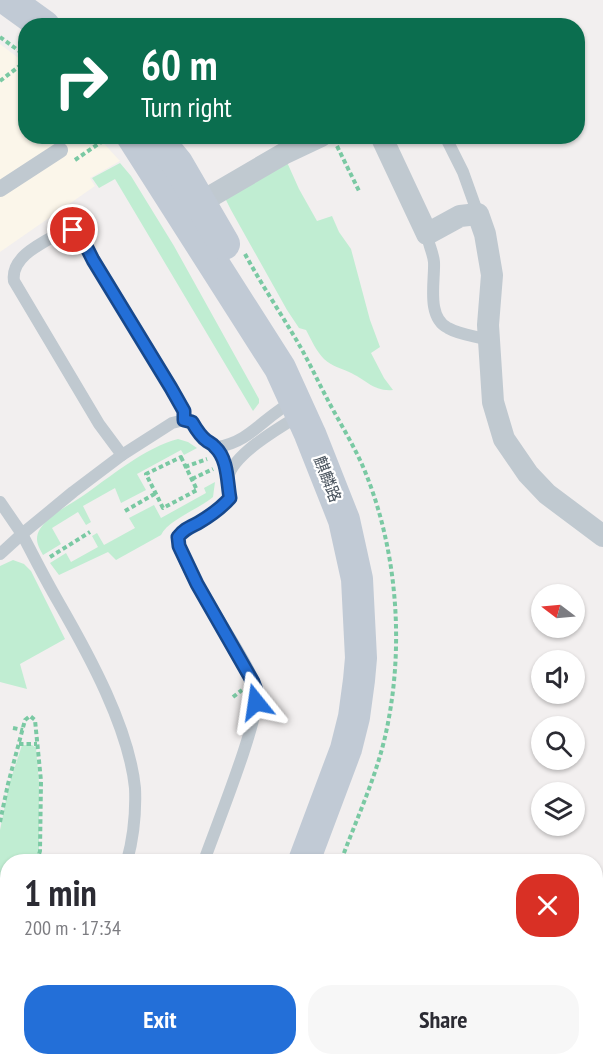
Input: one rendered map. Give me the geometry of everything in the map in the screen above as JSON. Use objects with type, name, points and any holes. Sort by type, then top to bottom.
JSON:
[{"type":"main road","points":[[8,0],[33,18]]},
{"type":"main road","points":[[0,19],[18,29]]},
{"type":"main road","name":"麒麟路","points":[[126,144],[280,368],[344,520],[357,579],[361,658],[354,717],[346,748],[307,854]]},
{"type":"main road","name":"麒麟路","points":[[162,144],[177,163],[201,202],[307,393],[353,490],[374,566],[382,627],[379,687],[366,753],[355,789],[328,854]]},
{"type":"street","points":[[201,202],[285,153],[310,144]]},
{"type":"street","points":[[385,144],[427,234],[460,216],[478,214],[485,234],[492,275],[489,340],[494,402],[504,439],[528,474],[547,494],[603,536]]},
{"type":"street","points":[[0,189],[60,150]]},
{"type":"lane","points":[[449,144],[463,172],[478,214]]},
{"type":"lane","points":[[122,455],[99,424],[14,281],[13,274],[25,255],[65,230],[73,230],[80,234],[99,270],[184,411],[184,420]]},
{"type":"lane","points":[[427,234],[434,261],[433,302],[440,322],[453,331],[489,340]]},
{"type":"lane","points":[[222,460],[231,445],[246,438],[278,409],[298,407]]},
{"type":"lane","points":[[222,460],[237,462],[298,407]]},
{"type":"lane","points":[[0,554],[122,455],[172,423],[184,420],[192,422],[222,460],[230,498],[201,521],[183,530],[178,537],[179,546],[257,693],[248,738],[207,854]]},
{"type":"lane","points":[[0,502],[22,534],[106,693],[130,762],[135,803],[128,854]]},
{"type":"path","points":[[0,37],[18,50]]},
{"type":"path","points":[[0,81],[18,67]]},
{"type":"path","points":[[331,144],[359,191]]},
{"type":"path","points":[[181,457],[192,479],[197,490],[163,508],[146,474],[181,457]]},
{"type":"path","points":[[185,467],[222,460]]},
{"type":"path","points":[[192,479],[222,460]]},
{"type":"path","points":[[125,511],[156,493]]},
{"type":"path","points":[[39,566],[90,532]]},
{"type":"path","points":[[0,820],[23,730],[30,716],[35,720],[41,781],[38,854]]},
{"type":"path","points":[[13,728],[23,730]]},
{"type":"path","points":[[19,744],[36,744]]},
{"type":"path","points":[[3,773],[11,773]]},
{"type":"shaded area","points":[[0,44],[18,58],[18,144],[104,144],[120,161],[90,178],[95,186],[0,252]]},
{"type":"green space","points":[[286,160],[317,221],[332,216],[339,232],[351,249],[370,320],[380,347],[371,353],[393,390],[375,387],[321,356],[306,330],[299,328],[287,310],[224,196]]},
{"type":"green space","points":[[120,163],[131,176],[174,246],[259,399],[253,411],[115,179],[99,188],[92,178]]},
{"type":"green space","points":[[178,439],[197,448],[184,455],[181,450],[137,474],[146,490],[121,503],[115,488],[83,506],[91,522],[86,525],[78,512],[52,528],[61,544],[43,555],[37,536],[49,518],[119,469],[154,448]]},
{"type":"green space","points":[[215,482],[213,497],[170,524],[161,535],[116,560],[108,552],[59,575],[50,563],[66,553],[71,562],[98,547],[92,536],[97,533],[104,545],[135,528],[129,518],[154,505],[161,518],[206,493],[204,488]]},
{"type":"green space","points":[[13,560],[24,564],[31,571],[65,639],[20,664],[27,689],[0,682],[0,566]]},
{"type":"green space","points":[[22,745],[32,745],[36,748],[39,783],[38,854],[0,854],[0,830],[9,785]]},
{"type":"route","points":[[73,230],[80,234],[93,260],[171,388],[184,411],[184,420],[192,422],[206,441],[217,447],[225,464],[229,476],[230,498],[201,521],[183,530],[178,537],[179,546],[253,682],[257,693],[256,702]]}]
